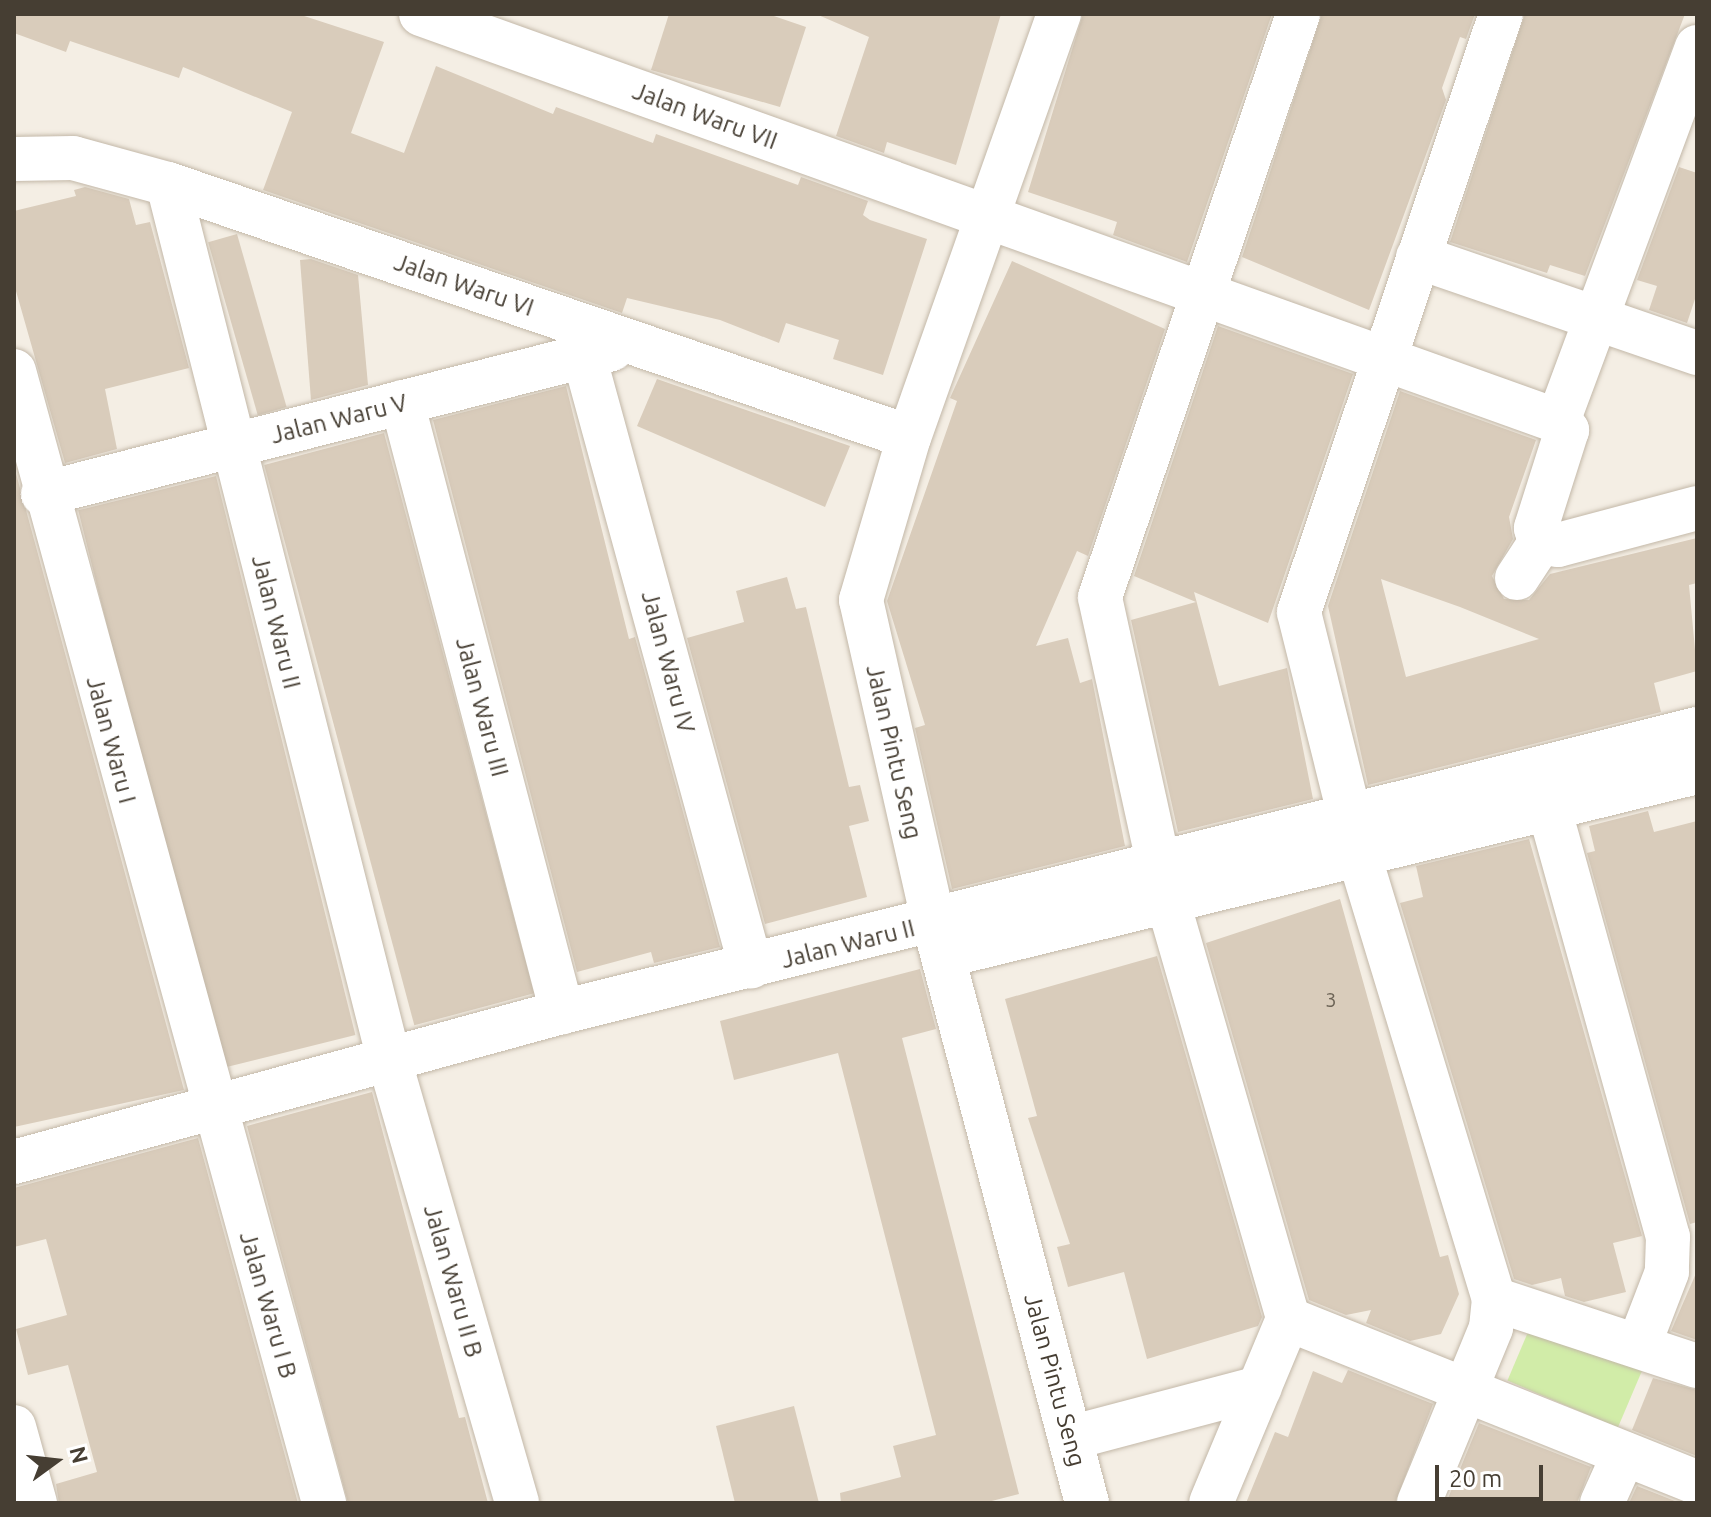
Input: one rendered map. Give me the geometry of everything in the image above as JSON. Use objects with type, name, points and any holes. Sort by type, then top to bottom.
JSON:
[{"type":"street","name":"Jalan Waru VII","points":[[421,14],[988,220],[1558,421]]},
{"type":"street","name":"Jalan Pintu Seng","points":[[1059,14],[909,437],[864,582],[862,619],[939,940],[1087,1503]]},
{"type":"street","points":[[1211,1503],[1288,1319],[1164,884],[1100,597],[1198,293],[1298,14]]},
{"type":"street","points":[[1419,1503],[1491,1328],[1494,1299],[1354,836],[1299,612],[1501,14]]},
{"type":"street","points":[[1697,47],[1602,319],[1558,421],[1567,430],[1529,560],[1558,545],[1697,508]]},
{"type":"street","name":"Jalan Waru VI","points":[[14,159],[73,158],[168,184],[909,437]]},
{"type":"street","name":"Jalan Waru II","points":[[168,184],[231,446],[389,1059]]},
{"type":"street","points":[[1418,257],[1697,353]]},
{"type":"street","name":"Jalan Waru V","points":[[43,494],[634,343]]},
{"type":"street","name":"Jalan Waru IV","points":[[584,356],[751,967]]},
{"type":"street","name":"Jalan Waru I","points":[[14,371],[43,494],[213,1108]]},
{"type":"street","name":"Jalan Waru III","points":[[402,402],[562,1012]]},
{"type":"street","points":[[1354,836],[1697,729]]},
{"type":"street","points":[[1354,836],[1549,808],[1697,772]]},
{"type":"street","points":[[1549,808],[1668,1237],[1667,1272],[1640,1342]]},
{"type":"street","name":"Jalan Waru II","points":[[14,1162],[562,1012],[751,967],[939,940],[1354,836]]},
{"type":"street","name":"Jalan Waru II B","points":[[389,1059],[517,1503]]},
{"type":"street","name":"Jalan Waru I B","points":[[213,1108],[324,1503]]},
{"type":"street","points":[[1494,1299],[1640,1342],[1697,1366]]},
{"type":"street","points":[[1288,1319],[1697,1483]]},
{"type":"street","points":[[1070,1438],[1259,1388]]},
{"type":"street","points":[[14,1427],[35,1503]]},
{"type":"street","points":[[1602,1503],[1624,1454]]},
{"type":"green space","points":[[1534,1318],[1644,1365],[1618,1427],[1507,1381]]},
{"type":"building","points":[[14,14],[298,14],[384,42],[351,133],[404,153],[436,66],[553,114],[556,107],[653,143],[656,134],[798,185],[801,177],[868,201],[863,215],[870,220],[927,239],[883,375],[833,359],[839,340],[786,323],[779,343],[720,320],[627,298],[622,313],[263,190],[292,112],[183,67],[179,78],[70,41],[66,52],[14,33]]},
{"type":"building","points":[[669,14],[768,14],[806,27],[780,107],[651,70]]},
{"type":"building","points":[[816,14],[1001,14],[956,165],[887,142],[884,153],[836,136],[869,37]]},
{"type":"building","points":[[1083,14],[1272,14],[1187,262],[1113,235],[1117,222],[1028,192]]},
{"type":"building","points":[[1322,14],[1475,14],[1466,39],[1460,37],[1442,88],[1446,100],[1369,310],[1242,257]]},
{"type":"building","points":[[1525,14],[1685,14],[1585,276],[1550,265],[1547,273],[1450,242]]},
{"type":"building","points":[[1679,167],[1697,173],[1697,293],[1687,323],[1649,310],[1657,286],[1637,280]]},
{"type":"building","points":[[85,187],[129,199],[136,225],[150,222],[189,368],[105,389],[117,449],[65,463],[14,284],[14,211],[76,196],[74,190]]},
{"type":"building","points":[[237,234],[287,407],[258,415],[208,242]]},
{"type":"building","points":[[311,259],[358,275],[368,385],[311,400],[300,260]]},
{"type":"building","points":[[1012,261],[1165,329],[1088,556],[1077,551],[1036,646],[1068,638],[1080,683],[1092,679],[1125,846],[952,889],[915,728],[925,725],[887,601],[957,401],[950,398]]},
{"type":"building","points":[[1218,326],[1353,374],[1268,623],[1194,592],[1219,686],[1287,668],[1313,799],[1178,832],[1131,620],[1196,602],[1134,576]]},
{"type":"building","points":[[657,379],[850,446],[825,507],[637,426]]},
{"type":"building","points":[[566,386],[629,639],[635,637],[720,947],[654,963],[651,952],[577,972],[433,420]]},
{"type":"building","points":[[1400,391],[1536,440],[1509,517],[1513,539],[1492,576],[1504,599],[1529,600],[1550,574],[1697,538],[1697,583],[1689,585],[1697,671],[1654,683],[1661,712],[1368,785],[1328,606]],"holes":[[[1381,579],[1539,639],[1406,677]]]},
{"type":"building","points":[[384,433],[534,993],[414,1025],[264,465]]},
{"type":"building","points":[[14,466],[184,1090],[14,1127]]},
{"type":"building","points":[[216,476],[355,1035],[218,1069],[78,510]]},
{"type":"building","points":[[787,577],[796,609],[806,607],[849,787],[860,785],[869,821],[849,826],[867,897],[765,924],[687,638],[744,622],[736,591]]},
{"type":"building","points":[[1648,811],[1654,832],[1697,821],[1697,1222],[1690,1224],[1587,853],[1595,851],[1589,826]]},
{"type":"building","points":[[1529,839],[1642,1236],[1613,1243],[1626,1292],[1584,1302],[1565,1296],[1561,1278],[1532,1285],[1514,1279],[1400,903],[1423,897],[1416,866]]},
{"type":"building","points":[[1340,899],[1440,1257],[1448,1255],[1459,1294],[1441,1334],[1410,1341],[1366,1323],[1371,1310],[1346,1315],[1309,1300],[1206,943]]},
{"type":"building","points":[[1157,956],[1262,1317],[1258,1326],[1147,1359],[1124,1272],[1068,1287],[1057,1247],[1070,1244],[1028,1118],[1037,1116],[1005,999]]},
{"type":"building","points":[[920,969],[936,1029],[902,1038],[1019,1494],[984,1503],[841,1503],[840,1493],[901,1477],[893,1446],[936,1435],[838,1053],[734,1080],[720,1021]]},
{"type":"building","points":[[372,1092],[459,1418],[465,1417],[488,1503],[348,1503],[247,1126]]},
{"type":"building","points":[[198,1138],[298,1503],[59,1503],[56,1484],[97,1472],[68,1365],[28,1375],[16,1329],[67,1315],[46,1239],[14,1247],[14,1188]]},
{"type":"building","points":[[1697,1271],[1697,1340],[1671,1331]]},
{"type":"building","points":[[1348,1370],[1433,1404],[1395,1503],[1246,1503],[1275,1432],[1288,1437],[1313,1371],[1342,1383]]},
{"type":"building","points":[[1653,1378],[1697,1390],[1697,1456],[1632,1430]]},
{"type":"building","points":[[794,1406],[819,1503],[735,1503],[716,1426]]},
{"type":"building","points":[[1479,1423],[1591,1467],[1577,1503],[1446,1503]]},
{"type":"building","points":[[1637,1486],[1680,1503],[1629,1503]]}]
